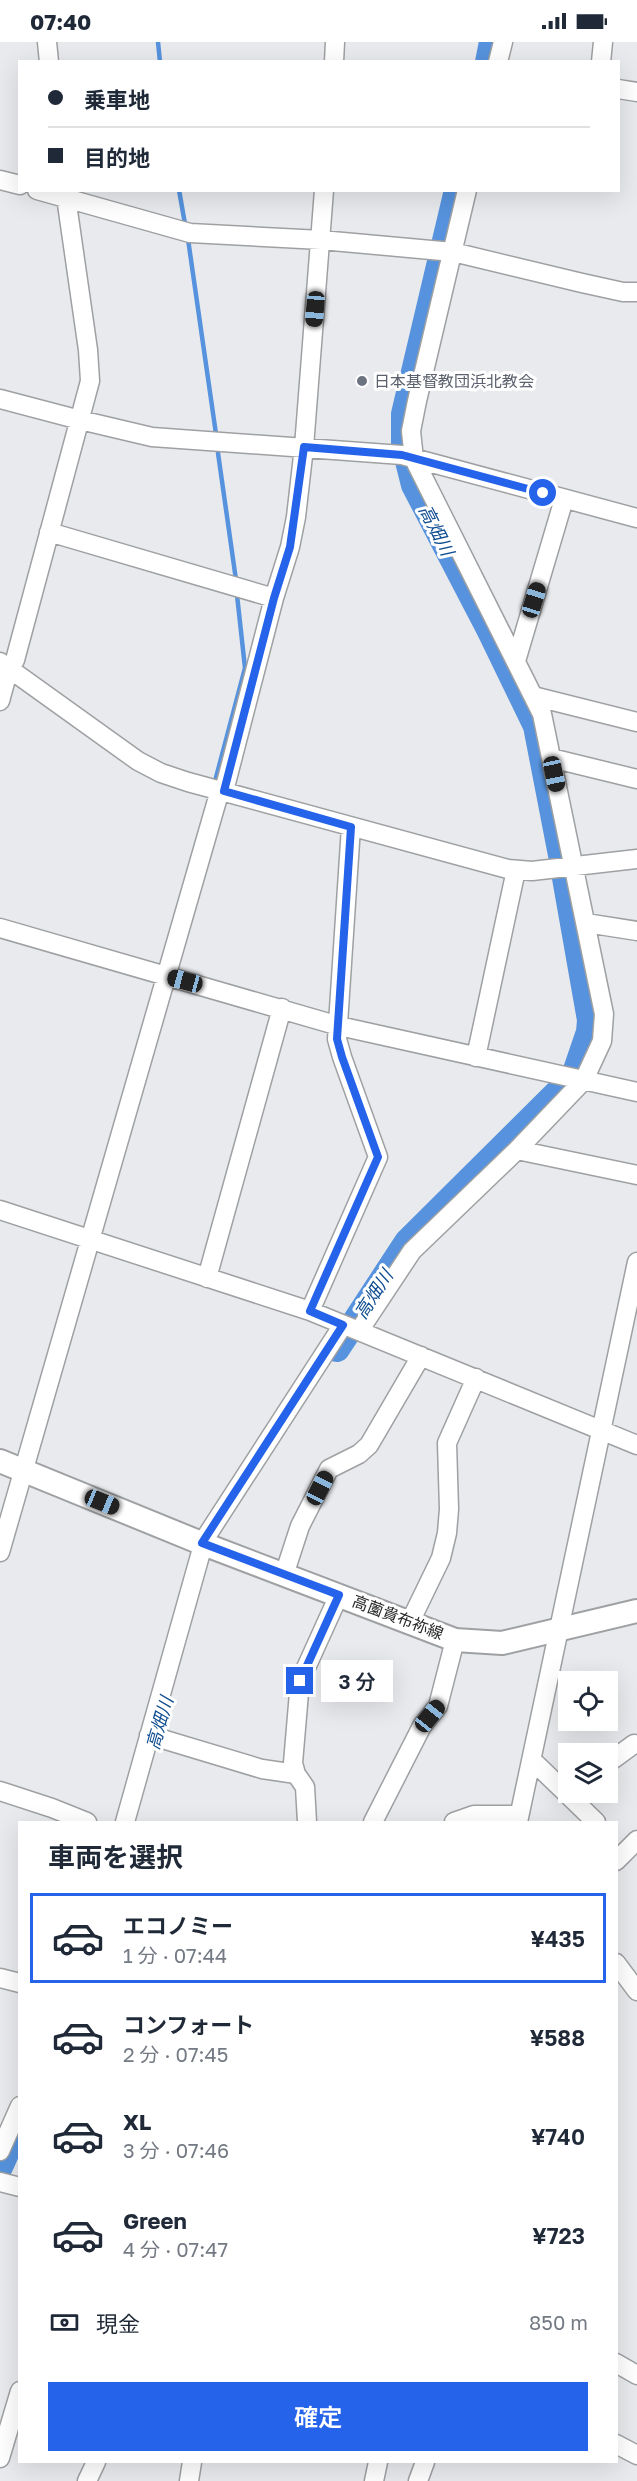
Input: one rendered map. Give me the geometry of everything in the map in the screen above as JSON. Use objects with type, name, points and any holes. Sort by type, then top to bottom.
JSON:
[{"type":"main road","name":"高薗貴布祢線","points":[[0,1461],[204,1544],[455,1640],[502,1643],[637,1611]]},
{"type":"street","points":[[46,42],[50,60]]},
{"type":"street","points":[[334,60],[335,42]]},
{"type":"street","points":[[498,60],[503,42]]},
{"type":"street","points":[[601,60],[603,42]]},
{"type":"street","points":[[620,89],[637,92]]},
{"type":"street","points":[[0,180],[18,185]]},
{"type":"street","points":[[48,192],[190,233],[321,240],[446,251],[623,292],[637,292]]},
{"type":"street","points":[[0,1552],[218,790],[290,547],[304,447],[324,192]]},
{"type":"street","points":[[125,1821],[154,1736],[204,1544],[351,1328],[412,1251],[517,1150],[584,1080],[602,1041],[604,1014],[542,714],[409,457],[411,431],[446,251],[466,192]]},
{"type":"street","points":[[5,665],[15,660],[90,381],[90,365],[65,195]]},
{"type":"street","points":[[0,399],[152,437],[304,447],[409,457],[637,518]]},
{"type":"street","points":[[516,661],[564,499]]},
{"type":"street","points":[[49,532],[274,598]]},
{"type":"street","points":[[0,701],[5,665]]},
{"type":"street","points":[[5,665],[138,761],[161,773],[486,865],[516,870],[575,867],[637,859]]},
{"type":"street","points":[[534,696],[637,722]]},
{"type":"street","points":[[551,758],[637,779]]},
{"type":"street","points":[[310,1311],[378,1157],[337,1039],[351,827]]},
{"type":"street","points":[[476,1057],[516,870]]},
{"type":"street","points":[[586,923],[637,931]]},
{"type":"street","points":[[0,928],[339,1026],[637,1092]]},
{"type":"street","points":[[207,1278],[282,1008]]},
{"type":"street","points":[[517,1150],[637,1175]]},
{"type":"street","points":[[0,1210],[310,1311],[637,1445]]},
{"type":"street","points":[[457,1821],[474,1815],[483,1819],[518,1819],[637,1263]]},
{"type":"street","points":[[284,1575],[300,1526],[329,1469],[359,1454],[369,1445],[421,1356]]},
{"type":"street","points":[[410,1622],[441,1558],[447,1533],[449,1509],[447,1443],[476,1378]]},
{"type":"street","points":[[307,1821],[305,1787],[296,1774],[293,1763],[300,1681],[339,1595]]},
{"type":"street","points":[[374,1821],[422,1725],[438,1706],[455,1640]]},
{"type":"street","points":[[154,1736],[262,1768],[296,1774]]},
{"type":"street","points":[[618,1756],[634,1744]]},
{"type":"street","points":[[532,1760],[558,1782]]},
{"type":"street","points":[[0,1791],[84,1821]]},
{"type":"street","points":[[580,1803],[595,1821]]},
{"type":"street","points":[[618,1966],[637,1991]]},
{"type":"street","points":[[0,1978],[18,1982]]},
{"type":"street","points":[[0,2151],[18,2110]]},
{"type":"street","points":[[0,2182],[18,2186]]},
{"type":"street","points":[[618,2364],[637,2375]]},
{"type":"street","points":[[0,2458],[18,2398]]},
{"type":"street","points":[[618,2445],[637,2455]]},
{"type":"street","points":[[87,2481],[96,2463]]},
{"type":"street","points":[[189,2481],[192,2463]]},
{"type":"street","points":[[374,2481],[378,2463]]},
{"type":"street","points":[[418,2481],[425,2463]]},
{"type":"waterway","points":[[158,42],[160,60]]},
{"type":"waterway","name":"高畑川","points":[[488,60],[492,42]]},
{"type":"waterway","points":[[179,192],[185,224]]},
{"type":"waterway","name":"高畑川","points":[[457,192],[404,414],[404,445],[414,485],[490,631],[536,726],[561,855]]},
{"type":"waterway","points":[[188,239],[216,434]]},
{"type":"waterway","points":[[218,453],[236,580]]},
{"type":"waterway","points":[[214,785],[245,668],[237,595]]},
{"type":"waterway","name":"高畑川","points":[[565,878],[590,1020],[589,1032],[576,1070]]},
{"type":"waterway","name":"高畑川","points":[[337,1349],[407,1242],[563,1087]]},
{"type":"waterway","name":"高畑川","points":[[0,2167],[18,2127]]},
{"type":"place","name":"日本基督教団浜北教会","points":[[362,381]]},
{"type":"route","points":[[300,1681],[305,1665],[339,1595],[202,1543],[343,1325],[310,1311],[378,1157],[337,1039],[351,827],[224,791],[274,598],[290,547],[296,518],[304,447],[402,455],[543,493]]}]
